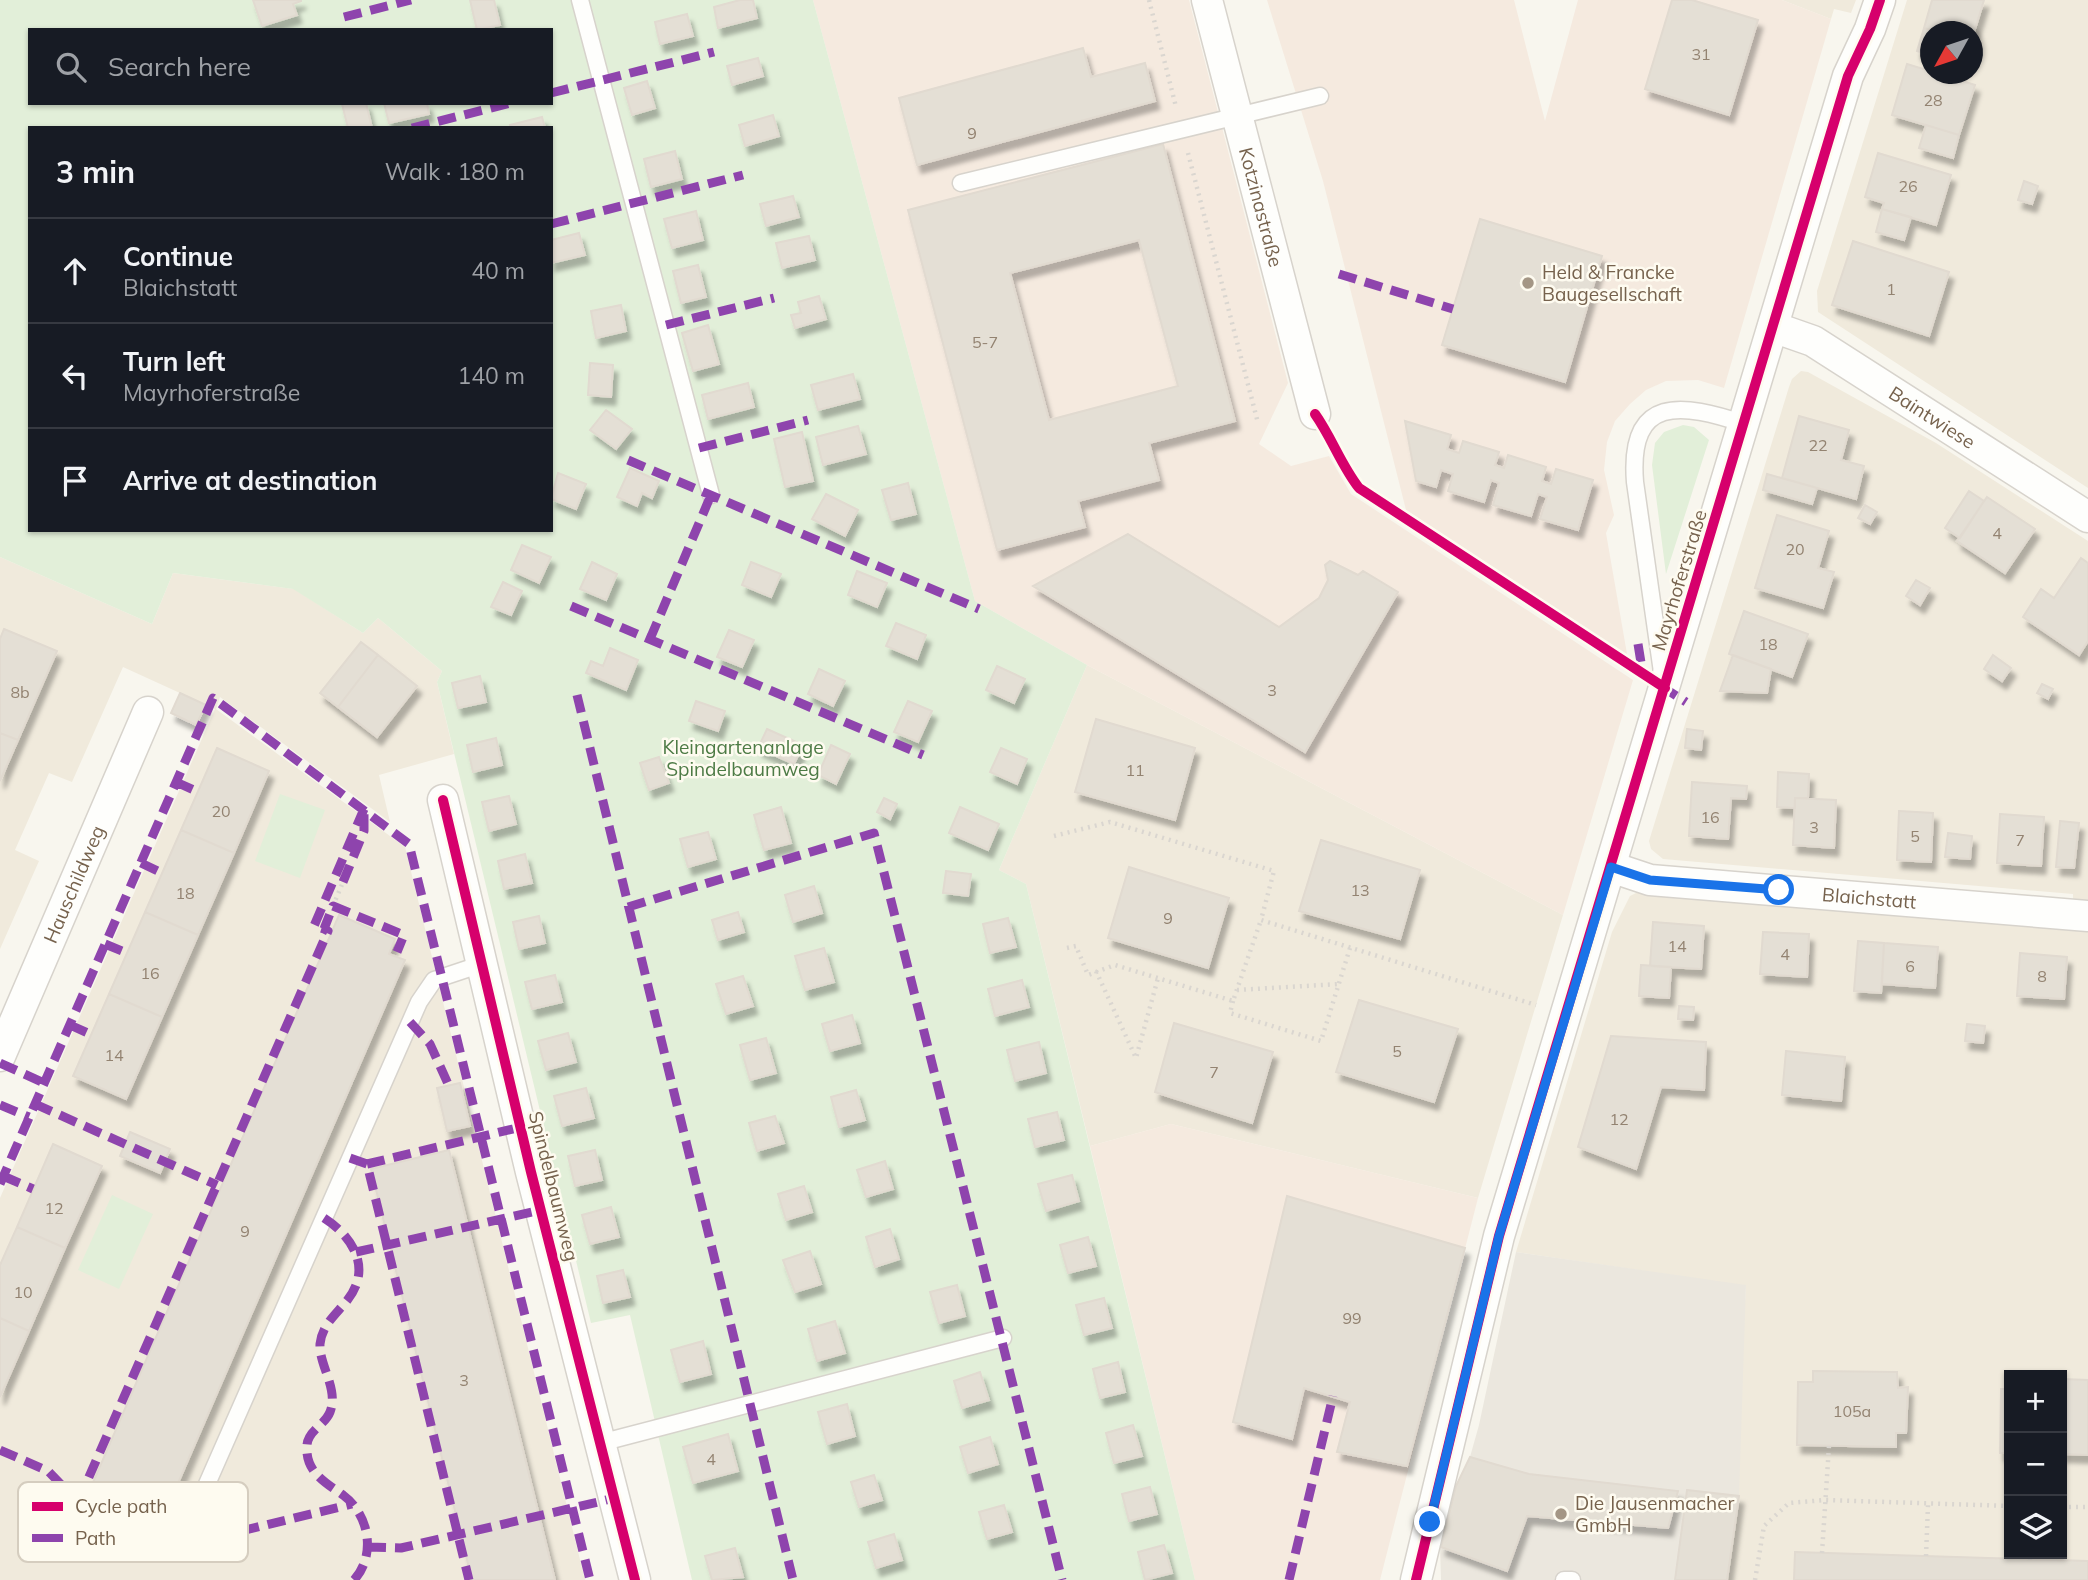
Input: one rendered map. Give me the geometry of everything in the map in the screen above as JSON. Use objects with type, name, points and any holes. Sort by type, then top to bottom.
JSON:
[{"type":"street","name":"Kotzinastraße","points":[[1207,0],[1315,414]]},
{"type":"street","name":"Mayrhoferstraße","points":[[1416,1580],[1499,1236],[1611,867],[1653,681],[1745,424],[1848,76],[1880,0]]},
{"type":"street","name":"Baintwiese","points":[[1773,327],[1812,341],[2088,517]]},
{"type":"street","name":"Hauschildweg","points":[[0,1056],[148,712]]},
{"type":"street","name":"Spindelbaumweg","points":[[443,800],[635,1580]]},
{"type":"street","name":"Blaichstatt","points":[[1611,867],[1650,880],[2088,916]]},
{"type":"lane","points":[[580,0],[711,495]]},
{"type":"lane","points":[[961,183],[1320,96]]},
{"type":"lane","points":[[1653,681],[1633,455],[1638,436],[1649,421],[1666,410],[1710,412],[1745,424]]},
{"type":"lane","points":[[209,1482],[419,1002],[434,979],[482,964]]},
{"type":"lane","points":[[600,1443],[1003,1338]]},
{"type":"lane","points":[[1564,1580],[1572,1580]]},
{"type":"path","points":[[1149,0],[1258,423]]},
{"type":"path","points":[[1315,414],[1330,435],[1346,473],[1359,488],[1653,681]]},
{"type":"path","points":[[1055,836],[1110,822],[1274,871],[1230,1013],[1321,1041],[1350,948]]},
{"type":"path","points":[[333,906],[343,882]]},
{"type":"path","points":[[1261,920],[1536,1005]]},
{"type":"path","points":[[1067,948],[1076,946],[1088,975],[1115,965],[1233,1000]]},
{"type":"path","points":[[1096,971],[1136,1058],[1158,978]]},
{"type":"path","points":[[1237,990],[1339,984]]},
{"type":"path","points":[[1822,1553],[1829,1446]]},
{"type":"path","points":[[1755,1580],[1764,1526],[1789,1503],[1825,1500],[2004,1506]]},
{"type":"path","points":[[1926,1556],[1928,1505]]},
{"type":"path","points":[[2067,1507],[2088,1507]]},
{"type":"shaded area","points":[[813,0],[1189,0],[1288,383],[1259,444],[1291,466],[1329,456],[1351,494],[1633,680],[1563,915],[1087,665],[975,601]]},
{"type":"shaded area","points":[[1267,0],[1514,0],[1545,121],[1578,0],[1782,0],[1831,19],[1724,388],[1698,380],[1666,381],[1646,390],[1615,421],[1607,442],[1604,470],[1614,515],[1606,533],[1627,654],[1406,510],[1323,181]]},
{"type":"shaded area","points":[[1782,0],[1856,0],[1851,13],[1834,9],[1831,19]]},
{"type":"shaded area","points":[[1907,0],[2088,0],[2088,488],[1818,312],[1817,291]]},
{"type":"shaded area","points":[[1801,371],[1808,372],[1936,443],[2088,541],[2088,902],[2073,901],[2073,894],[1663,859],[1651,849],[1649,841],[1789,387],[1792,379]]},
{"type":"shaded area","points":[[0,557],[152,624],[173,573],[294,589],[363,633],[378,618],[442,671],[437,682],[454,754],[379,775],[390,822],[220,697],[216,709],[405,847],[585,1580],[0,1580],[0,1198],[215,709],[123,667],[72,782],[49,773],[15,850],[39,861],[0,949]]},
{"type":"shaded area","points":[[1087,665],[1563,915],[1478,1198],[1171,1124],[1090,1146],[1026,884],[999,870]]},
{"type":"shaded area","points":[[1640,891],[2088,929],[2088,1580],[1727,1580],[1746,1286],[1516,1252],[1612,932],[1630,896]]},
{"type":"shaded area","points":[[1171,1124],[1478,1198],[1380,1580],[1195,1580],[1090,1146]]},
{"type":"shaded area","points":[[1516,1252],[1746,1285],[1739,1496],[1727,1580],[1441,1580],[1440,1546],[1456,1486],[1470,1457],[1479,1425]]},
{"type":"green space","name":"Kleingartenanlage Spindelbaumweg","points":[[0,0],[813,0],[975,601],[1087,665],[999,870],[1026,884],[1195,1580],[692,1580],[630,1315],[591,1323],[437,682],[442,671],[378,618],[363,633],[293,589],[173,573],[152,624],[0,557]]},
{"type":"green space","points":[[1683,425],[1694,427],[1709,440],[1666,574],[1652,465],[1655,443],[1664,432]]},
{"type":"green space","points":[[280,794],[325,810],[300,878],[255,861]]},
{"type":"green space","points":[[112,1195],[153,1214],[119,1289],[78,1270]]},
{"type":"building","points":[[253,0],[301,1],[293,4],[297,15],[262,26]]},
{"type":"building","points":[[470,0],[494,0],[500,25],[477,28]]},
{"type":"building","points":[[740,0],[753,0],[757,18],[718,28],[714,7]]},
{"type":"building","points":[[1672,0],[1692,0],[1758,20],[1729,115],[1645,89]]},
{"type":"building","points":[[1932,0],[1984,0],[1978,21],[1926,21]]},
{"type":"building","points":[[687,14],[693,36],[660,44],[655,22]]},
{"type":"building","points":[[1083,48],[1091,77],[1145,63],[1155,101],[917,165],[899,98]]},
{"type":"building","points":[[758,58],[763,76],[732,85],[727,66]]},
{"type":"building","points":[[1907,64],[1920,68],[1920,84],[1975,85],[1959,135],[1892,115]]},
{"type":"building","points":[[647,81],[655,108],[632,115],[624,88]]},
{"type":"building","points":[[342,105],[366,105],[372,126],[348,126]]},
{"type":"building","points":[[384,105],[427,105],[429,114],[389,123]]},
{"type":"building","points":[[773,115],[779,136],[745,146],[739,125]]},
{"type":"building","points":[[542,117],[544,126],[510,126]]},
{"type":"building","points":[[1926,125],[1959,135],[1953,158],[1919,148]]},
{"type":"building","points":[[1163,144],[1235,421],[1149,443],[1159,480],[1078,501],[1085,527],[997,550],[908,210]],"holes":[[[1139,240],[1178,386],[1049,420],[1010,273]]]},
{"type":"building","points":[[675,151],[682,179],[651,187],[644,159]]},
{"type":"building","points":[[1878,153],[1951,175],[1936,225],[1882,209],[1884,203],[1865,197]]},
{"type":"building","points":[[2024,181],[2038,186],[2032,204],[2018,200]]},
{"type":"building","points":[[793,196],[799,217],[766,226],[760,204]]},
{"type":"building","points":[[1882,209],[1911,217],[1904,240],[1876,232]]},
{"type":"building","points":[[696,211],[703,240],[672,248],[664,219]]},
{"type":"building","name":"Held & Francke Baugesellschaft","points":[[1480,219],[1602,256],[1565,382],[1442,345]]},
{"type":"building","points":[[579,233],[585,255],[553,263],[553,240]]},
{"type":"building","points":[[809,236],[815,260],[782,268],[776,243]]},
{"type":"building","points":[[1853,241],[1949,272],[1929,336],[1832,305]]},
{"type":"building","points":[[698,265],[706,297],[681,303],[673,271]]},
{"type":"building","points":[[819,296],[826,319],[795,328],[791,315],[801,313],[798,302]]},
{"type":"building","points":[[621,305],[626,331],[596,338],[591,311]]},
{"type":"building","points":[[708,325],[719,364],[693,371],[682,333]]},
{"type":"building","points":[[590,363],[613,365],[611,397],[588,395]]},
{"type":"building","points":[[853,374],[860,399],[818,410],[811,385]]},
{"type":"building","points":[[748,383],[754,407],[708,419],[702,395]]},
{"type":"building","points":[[606,410],[632,429],[616,449],[590,430]]},
{"type":"building","points":[[1799,416],[1849,430],[1841,460],[1864,466],[1856,499],[1782,478]]},
{"type":"building","points":[[1405,421],[1451,435],[1447,449],[1459,453],[1463,441],[1499,452],[1495,465],[1504,468],[1508,455],[1546,467],[1542,481],[1551,484],[1556,469],[1593,480],[1578,530],[1540,519],[1547,497],[1538,494],[1531,516],[1493,505],[1499,483],[1491,480],[1484,502],[1448,491],[1453,474],[1441,470],[1436,487],[1416,481]]},
{"type":"building","points":[[858,426],[866,454],[823,465],[816,437]]},
{"type":"building","points":[[802,432],[813,481],[785,487],[774,439]]},
{"type":"building","points":[[630,468],[659,481],[652,498],[642,493],[637,506],[617,497]]},
{"type":"building","points":[[558,473],[586,484],[576,509],[553,500]]},
{"type":"building","points":[[1767,474],[1817,488],[1812,504],[1763,490]]},
{"type":"building","points":[[908,483],[916,514],[891,520],[882,490]]},
{"type":"building","points":[[1969,491],[1984,501],[1960,538],[1945,528]]},
{"type":"building","points":[[826,494],[858,510],[845,536],[812,519]]},
{"type":"building","points":[[1987,497],[2035,529],[2005,573],[1957,541]]},
{"type":"building","points":[[1865,505],[1877,512],[1870,524],[1858,518]]},
{"type":"building","points":[[1777,515],[1829,531],[1818,568],[1834,572],[1823,608],[1755,588]]},
{"type":"building","points":[[1128,534],[1279,627],[1319,598],[1328,580],[1325,565],[1330,561],[1358,575],[1363,571],[1398,592],[1305,752],[1033,586]]},
{"type":"building","points":[[522,545],[551,557],[539,583],[511,570]]},
{"type":"building","points":[[2081,558],[2088,563],[2088,641],[2079,655],[2023,617],[2041,589],[2054,598]]},
{"type":"building","points":[[592,562],[617,574],[606,600],[580,589]]},
{"type":"building","points":[[751,562],[781,574],[771,597],[742,585]]},
{"type":"building","points":[[857,571],[887,583],[877,607],[848,595]]},
{"type":"building","points":[[1916,580],[1930,588],[1920,605],[1906,596]]},
{"type":"building","points":[[503,582],[522,591],[511,615],[491,607]]},
{"type":"building","points":[[1744,611],[1808,634],[1792,677],[1729,654]]},
{"type":"building","points":[[896,623],[926,635],[917,659],[886,646]]},
{"type":"building","points":[[4,629],[57,651],[18,740],[0,733],[0,639]]},
{"type":"building","points":[[729,630],[754,640],[742,667],[717,657]]},
{"type":"building","points":[[361,642],[378,655],[338,707],[320,693]]},
{"type":"building","points":[[610,648],[638,660],[626,690],[586,673],[591,661],[603,666]]},
{"type":"building","points":[[378,655],[417,686],[377,737],[338,707]]},
{"type":"building","points":[[1733,655],[1771,669],[1767,693],[1720,691]]},
{"type":"building","points":[[1993,655],[2011,668],[2002,681],[1984,669]]},
{"type":"building","points":[[997,666],[1025,679],[1014,703],[986,690]]},
{"type":"building","points":[[819,669],[845,681],[833,706],[808,694]]},
{"type":"building","points":[[480,676],[486,702],[458,708],[452,683]]},
{"type":"building","points":[[2042,684],[2053,689],[2048,699],[2037,693]]},
{"type":"building","points":[[180,693],[206,705],[196,725],[171,713]]},
{"type":"building","points":[[696,701],[725,711],[718,731],[689,721]]},
{"type":"building","points":[[908,701],[932,711],[918,742],[894,732]]},
{"type":"building","points":[[1096,719],[1195,748],[1175,820],[1075,792]]},
{"type":"building","points":[[767,729],[803,745],[794,764],[758,748]]},
{"type":"building","points":[[1687,729],[1703,731],[1701,750],[1685,748]]},
{"type":"building","points":[[0,733],[18,740],[0,781]]},
{"type":"building","points":[[496,738],[502,765],[473,772],[467,745]]},
{"type":"building","points":[[831,745],[850,754],[836,784],[818,775]]},
{"type":"building","points":[[217,748],[269,771],[234,853],[181,830]]},
{"type":"building","points":[[1001,748],[1027,759],[1017,784],[990,772]]},
{"type":"building","points":[[659,757],[669,783],[649,790],[640,763]]},
{"type":"building","points":[[1778,772],[1809,774],[1808,798],[1795,798],[1795,808],[1777,807]]},
{"type":"building","points":[[1692,782],[1747,786],[1746,799],[1731,798],[1728,839],[1689,836]]},
{"type":"building","points":[[509,796],[516,824],[489,831],[482,802]]},
{"type":"building","points":[[884,798],[897,804],[890,819],[877,812]]},
{"type":"building","points":[[1795,798],[1836,800],[1834,848],[1793,845]]},
{"type":"building","points":[[781,807],[791,843],[764,850],[754,815]]},
{"type":"building","points":[[960,807],[999,824],[988,850],[949,833]]},
{"type":"building","points":[[1899,811],[1933,813],[1931,862],[1897,860]]},
{"type":"building","points":[[2000,814],[2044,817],[2041,866],[1997,863]]},
{"type":"building","points":[[2060,821],[2079,823],[2074,868],[2056,867]]},
{"type":"building","points":[[181,830],[234,853],[198,935],[145,912]]},
{"type":"building","points":[[708,832],[716,859],[688,867],[680,839]]},
{"type":"building","points":[[1948,833],[1972,836],[1970,859],[1945,857]]},
{"type":"building","points":[[1321,840],[1420,870],[1400,939],[1299,911]]},
{"type":"building","points":[[525,854],[532,883],[504,889],[498,861]]},
{"type":"building","points":[[1129,867],[1229,898],[1208,968],[1108,938]]},
{"type":"building","points":[[946,871],[971,874],[968,896],[943,893]]},
{"type":"building","points":[[814,886],[822,913],[793,922],[785,895]]},
{"type":"building","points":[[145,912],[198,935],[162,1017],[109,994]]},
{"type":"building","points":[[738,912],[744,932],[718,940],[712,920]]},
{"type":"building","points":[[339,915],[395,939],[389,954],[405,960],[178,1482],[93,1482]]},
{"type":"building","points":[[539,916],[545,943],[519,949],[513,922]]},
{"type":"building","points":[[1008,918],[1016,947],[990,953],[983,924]]},
{"type":"building","points":[[1653,922],[1704,926],[1701,969],[1650,966]]},
{"type":"building","points":[[1763,932],[1809,934],[1807,977],[1760,974]]},
{"type":"building","points":[[1858,941],[1884,943],[1881,993],[1854,991]]},
{"type":"building","points":[[1884,943],[1938,947],[1935,988],[1882,984]]},
{"type":"building","points":[[824,948],[834,982],[805,990],[795,956]]},
{"type":"building","points":[[2020,953],[2067,957],[2064,999],[2017,996]]},
{"type":"building","points":[[1641,965],[1671,967],[1669,998],[1639,996]]},
{"type":"building","points":[[555,975],[562,1002],[532,1009],[525,982]]},
{"type":"building","points":[[743,976],[753,1006],[726,1014],[716,984]]},
{"type":"building","points":[[1022,980],[1029,1007],[995,1016],[988,989]]},
{"type":"building","points":[[109,994],[162,1017],[126,1099],[73,1076]]},
{"type":"building","points":[[1359,1000],[1458,1029],[1434,1102],[1336,1072]]},
{"type":"building","points":[[1679,1006],[1694,1007],[1693,1020],[1678,1019]]},
{"type":"building","points":[[852,1015],[860,1043],[830,1051],[822,1024]]},
{"type":"building","points":[[1174,1023],[1273,1052],[1252,1123],[1155,1092]]},
{"type":"building","points":[[1967,1024],[1985,1026],[1983,1043],[1965,1041]]},
{"type":"building","points":[[568,1033],[576,1062],[546,1070],[538,1041]]},
{"type":"building","points":[[1611,1036],[1706,1042],[1704,1090],[1661,1087],[1636,1169],[1578,1147]]},
{"type":"building","points":[[766,1038],[776,1073],[750,1080],[740,1045]]},
{"type":"building","points":[[1039,1042],[1046,1073],[1015,1081],[1007,1050]]},
{"type":"building","points":[[1786,1051],[1845,1057],[1841,1101],[1782,1095]]},
{"type":"building","points":[[460,1083],[470,1126],[447,1131],[437,1088]]},
{"type":"building","points":[[586,1088],[594,1118],[562,1126],[554,1096]]},
{"type":"building","points":[[856,1090],[865,1120],[839,1127],[831,1097]]},
{"type":"building","points":[[1057,1112],[1064,1140],[1035,1147],[1028,1119]]},
{"type":"building","points":[[775,1116],[784,1143],[757,1151],[749,1123]]},
{"type":"building","points":[[130,1132],[170,1149],[160,1173],[120,1156]]},
{"type":"building","points":[[53,1144],[102,1166],[65,1248],[17,1227]]},
{"type":"building","points":[[449,1150],[555,1580],[472,1580],[371,1169]]},
{"type":"building","points":[[595,1150],[602,1180],[575,1186],[568,1156]]},
{"type":"building","points":[[885,1161],[893,1189],[866,1197],[857,1170]]},
{"type":"building","points":[[1072,1175],[1079,1201],[1046,1211],[1038,1184]]},
{"type":"building","points":[[804,1186],[812,1212],[786,1220],[778,1194]]},
{"type":"building","points":[[1287,1196],[1465,1248],[1407,1466],[1337,1452],[1350,1402],[1304,1388],[1292,1439],[1233,1422]]},
{"type":"building","points":[[611,1207],[619,1237],[590,1244],[582,1215]]},
{"type":"building","points":[[17,1227],[65,1248],[29,1331],[0,1318],[0,1265]]},
{"type":"building","points":[[890,1229],[899,1259],[875,1267],[866,1237]]},
{"type":"building","points":[[1088,1237],[1096,1266],[1068,1273],[1060,1245]]},
{"type":"building","points":[[810,1251],[821,1284],[795,1292],[783,1260]]},
{"type":"building","points":[[623,1270],[630,1297],[603,1303],[597,1276]]},
{"type":"building","points":[[957,1285],[965,1316],[939,1323],[930,1292]]},
{"type":"building","points":[[1104,1298],[1112,1328],[1084,1335],[1076,1305]]},
{"type":"building","points":[[0,1318],[29,1331],[0,1397]]},
{"type":"building","points":[[835,1321],[845,1353],[817,1361],[808,1329]]},
{"type":"building","points":[[703,1341],[711,1374],[680,1382],[671,1350]]},
{"type":"building","points":[[1118,1362],[1125,1392],[1100,1398],[1093,1369]]},
{"type":"building","points":[[1813,1371],[1897,1372],[1898,1388],[1908,1387],[1906,1433],[1896,1433],[1896,1447],[1797,1445],[1798,1382],[1813,1382]]},
{"type":"building","points":[[980,1372],[989,1400],[962,1408],[954,1381]]},
{"type":"building","points":[[2067,1379],[2088,1380],[2088,1455],[2067,1454]]},
{"type":"building","points":[[2001,1389],[2004,1389],[2004,1453],[2000,1453]]},
{"type":"building","points":[[847,1404],[855,1436],[827,1444],[818,1412]]},
{"type":"building","points":[[1133,1425],[1142,1456],[1114,1463],[1106,1433]]},
{"type":"building","points":[[728,1434],[738,1471],[693,1483],[683,1447]]},
{"type":"building","points":[[990,1437],[998,1464],[968,1473],[960,1447]]},
{"type":"building","name":"Die Jausenmacher GmbH","points":[[1470,1457],[1529,1474],[1678,1491],[1668,1528],[1527,1516],[1507,1571],[1441,1547],[1456,1486]]},
{"type":"building","points":[[874,1475],[882,1500],[859,1507],[851,1482]]},
{"type":"building","points":[[1150,1487],[1157,1514],[1129,1521],[1122,1494]]},
{"type":"building","points":[[1687,1490],[1739,1496],[1727,1580],[1675,1580]]},
{"type":"building","points":[[1004,1505],[1012,1532],[987,1539],[979,1512]]},
{"type":"building","points":[[894,1534],[902,1560],[876,1568],[868,1542]]},
{"type":"building","points":[[1164,1545],[1172,1573],[1145,1580],[1138,1552]]},
{"type":"building","points":[[735,1548],[743,1577],[712,1580],[705,1556]]},
{"type":"building","points":[[1795,1552],[2088,1561],[2088,1580],[1794,1580]]},
{"type":"marked path","points":[[344,17],[411,0]]},
{"type":"marked path","points":[[553,92],[714,52]]},
{"type":"marked path","points":[[420,126],[503,105]]},
{"type":"marked path","points":[[553,223],[743,175]]},
{"type":"marked path","points":[[1339,274],[1453,309]]},
{"type":"marked path","points":[[666,325],[774,298]]},
{"type":"marked path","points":[[699,448],[808,420]]},
{"type":"marked path","points":[[628,460],[979,609]]},
{"type":"marked path","points":[[650,639],[711,495]]},
{"type":"marked path","points":[[571,606],[923,755]]},
{"type":"marked path","points":[[1638,644],[1643,675]]},
{"type":"marked path","points":[[1661,686],[1686,702]]},
{"type":"marked path","points":[[577,695],[793,1580]]},
{"type":"marked path","points":[[0,1184],[213,698],[409,844],[590,1580]]},
{"type":"marked path","points":[[176,782],[198,792]]},
{"type":"marked path","points":[[364,809],[314,926],[324,929],[333,906],[404,935],[397,952]]},
{"type":"marked path","points":[[343,882],[364,831],[364,812]]},
{"type":"marked path","points":[[628,907],[874,833],[1062,1580]]},
{"type":"marked path","points":[[141,863],[162,873]]},
{"type":"marked path","points":[[87,1482],[328,931],[324,929]]},
{"type":"marked path","points":[[105,944],[127,953]]},
{"type":"marked path","points":[[410,1022],[430,1044],[449,1086]]},
{"type":"marked path","points":[[70,1025],[92,1035]]},
{"type":"marked path","points":[[0,1063],[44,1083]]},
{"type":"marked path","points":[[35,1104],[217,1185]]},
{"type":"marked path","points":[[0,1105],[29,1117]]},
{"type":"marked path","points":[[367,1164],[521,1127]]},
{"type":"marked path","points":[[350,1158],[367,1164],[469,1580]]},
{"type":"marked path","points":[[3,1176],[33,1189]]},
{"type":"marked path","points":[[356,1252],[541,1210]]},
{"type":"marked path","points":[[324,1218],[352,1245],[359,1267],[353,1291],[329,1322],[321,1338],[322,1361],[331,1386],[332,1403],[328,1417],[310,1436],[307,1455],[313,1470],[352,1503],[364,1524],[367,1548],[361,1570],[354,1580]]},
{"type":"marked path","points":[[1289,1580],[1333,1396]]},
{"type":"marked path","points":[[0,1450],[48,1471],[59,1482]]},
{"type":"marked path","points":[[368,1547],[401,1548],[615,1498]]},
{"type":"marked path","points":[[248,1529],[352,1504]]},
{"type":"cycle path","points":[[1416,1580],[1499,1236],[1848,76],[1880,0]]},
{"type":"cycle path","points":[[1315,414],[1359,488],[1665,688]]},
{"type":"cycle path","points":[[443,800],[531,1172],[635,1580]]},
{"type":"place","name":"Held & Francke Baugesellschaft","points":[[1528,283]]},
{"type":"place","name":"Die Jausenmacher GmbH","points":[[1561,1514]]},
{"type":"route","points":[[1430,1522],[1499,1236],[1611,867],[1650,880],[1779,890]]}]
